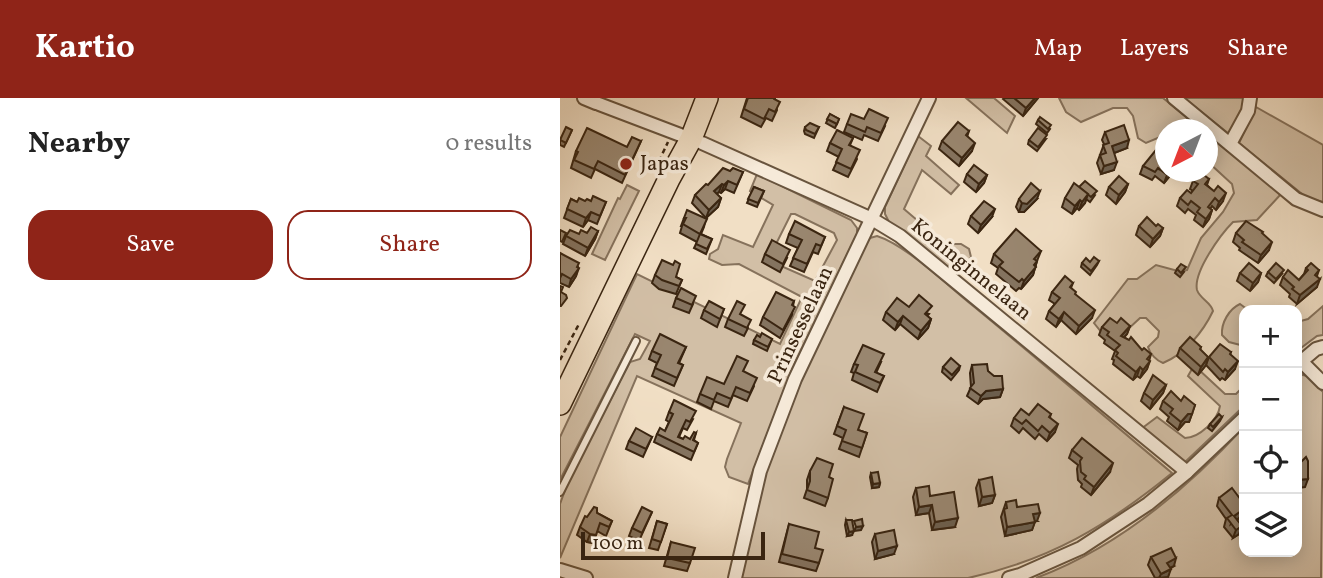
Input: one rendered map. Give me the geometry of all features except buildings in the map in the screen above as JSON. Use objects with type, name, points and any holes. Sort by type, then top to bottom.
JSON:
[{"type":"main road","points":[[560,381],[662,176],[691,139],[699,98]]},
{"type":"main road","points":[[560,404],[691,139],[707,98]]},
{"type":"street","name":"Prinsesselaan","points":[[735,578],[760,471],[795,379],[929,98]]},
{"type":"street","points":[[1174,98],[1296,198],[1323,210]]},
{"type":"street","points":[[1230,144],[1248,111],[1250,98]]},
{"type":"street","name":"Koninginnelaan","points":[[593,102],[691,139],[872,219],[900,236],[1187,472]]},
{"type":"street","points":[[1302,361],[1316,349],[1323,347]]},
{"type":"street","points":[[1302,366],[1323,383]]},
{"type":"street","points":[[1009,578],[1082,548],[1148,504],[1187,472],[1239,423]]},
{"type":"street","points":[[560,570],[586,578]]},
{"type":"lane","points":[[560,492],[636,341]]},
{"type":"shaded area","points":[[966,98],[994,98],[1015,116],[1007,133]]},
{"type":"shaded area","points":[[1059,98],[1163,98],[1189,119],[1155,119],[1155,139],[1146,143],[1138,138],[1133,116],[1127,108],[1113,108],[1081,122],[1066,112]]},
{"type":"shaded area","points":[[1184,98],[1247,98],[1229,134],[1218,125],[1218,119],[1210,119]]},
{"type":"shaded area","points":[[1256,107],[1323,145],[1323,202],[1307,198],[1239,143]]},
{"type":"shaded area","points":[[918,136],[931,146],[926,156],[959,185],[951,194],[922,170],[904,209],[945,244],[961,244],[969,249],[971,257],[956,276],[889,222],[885,214],[885,207]]},
{"type":"shaded area","points":[[1218,143],[1281,194],[1257,220],[1233,222],[1215,244],[1203,264],[1197,282],[1198,293],[1213,311],[1192,342],[1163,363],[1149,350],[1148,347],[1158,337],[1159,331],[1146,318],[1140,318],[1126,331],[1102,333],[1094,323],[1128,279],[1137,279],[1156,265],[1178,271],[1187,270],[1201,238],[1223,212],[1234,193],[1232,184],[1218,171]]},
{"type":"shaded area","points":[[757,174],[851,220],[857,228],[857,234],[794,365],[748,484],[729,477],[725,467],[741,423],[637,376],[560,558],[560,504],[568,482],[630,362],[640,359],[650,341],[635,334],[560,480],[560,437],[637,274],[780,344],[802,297],[739,264],[722,265],[709,259],[710,254],[718,249],[723,235],[753,247],[773,205],[750,191]],"holes":[[[791,214],[834,233],[837,240],[815,281],[772,262],[770,256]]]},
{"type":"shaded area","points":[[627,185],[639,191],[605,260],[592,254],[618,198],[620,199]]},
{"type":"shaded area","points":[[877,236],[901,248],[926,266],[1172,473],[1101,525],[1076,539],[1025,561],[968,578],[737,578],[765,474],[808,364],[865,244],[870,238]]},
{"type":"shaded area","points":[[1240,304],[1241,305],[1239,305],[1239,345],[1229,342],[1222,335],[1226,317]]},
{"type":"shaded area","points":[[1323,306],[1323,335],[1317,336],[1302,347],[1302,321]]},
{"type":"shaded area","points":[[1197,368],[1225,394],[1236,394],[1239,391],[1239,411],[1183,464],[1141,429],[1157,417],[1185,438],[1202,432],[1212,422],[1220,406],[1188,376],[1192,369]]},
{"type":"shaded area","points":[[1302,375],[1308,376],[1323,392],[1321,578],[1036,578],[1095,551],[1122,534],[1174,495],[1239,432],[1239,557],[1302,557]]},
{"type":"place","name":"Japas","points":[[626,164]]}]
